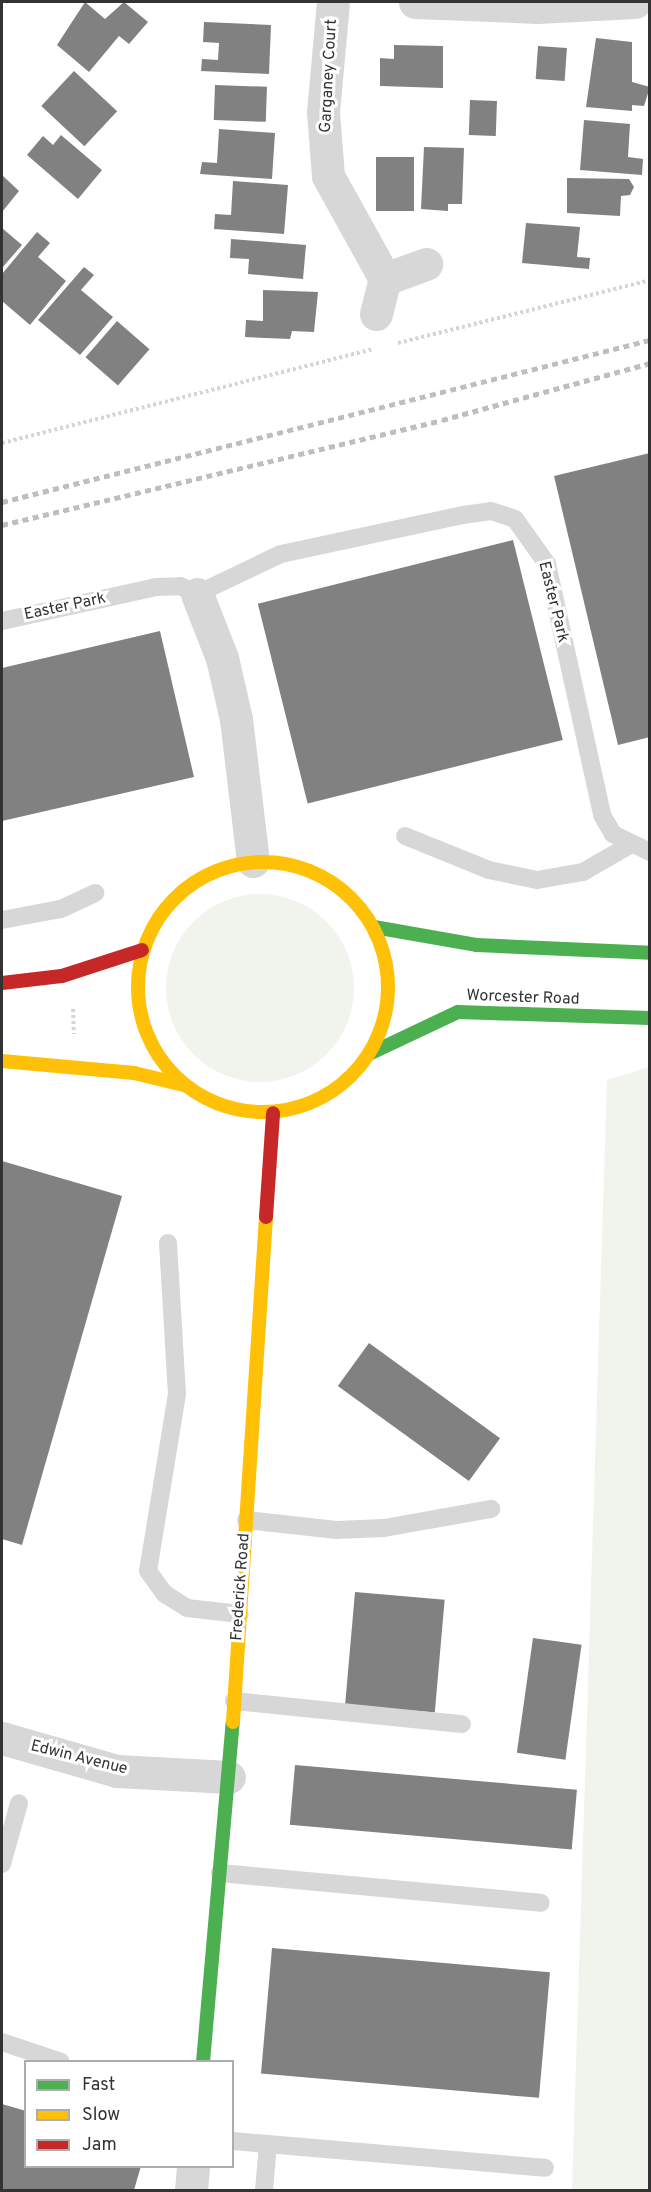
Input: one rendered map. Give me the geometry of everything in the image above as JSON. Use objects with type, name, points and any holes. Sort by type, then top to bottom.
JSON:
[{"type":"main road","name":"Worcester Road","points":[[184,1085],[160,1060],[144,1029],[136,970],[142,950],[173,898],[207,874],[253,861],[301,866],[330,880],[355,900],[374,927],[386,958],[389,991],[369,1054]]},
{"type":"main road","points":[[374,927],[477,945],[650,953]]},
{"type":"main road","points":[[2,983],[62,976],[142,950]]},
{"type":"main road","name":"Worcester Road","points":[[2,1061],[134,1072],[184,1085],[225,1107],[273,1113],[325,1097],[369,1054],[459,1012],[650,1018]]},
{"type":"main road","name":"Frederick Road","points":[[203,2060],[229,1778],[273,1113]]},
{"type":"street","name":"Garganey Court","points":[[333,2],[323,112],[327,176],[386,279]]},
{"type":"street","points":[[415,2],[537,7],[635,2]]},
{"type":"street","points":[[376,314],[386,279],[426,264]]},
{"type":"street","points":[[197,594],[222,658],[236,719],[253,861]]},
{"type":"street","name":"Edwin Avenue","points":[[2,1738],[117,1771],[229,1778]]},
{"type":"street","points":[[191,2190],[193,2168]]},
{"type":"lane","name":"Easter Park","points":[[2,621],[156,587],[180,586],[197,594],[281,554],[463,515],[491,512],[515,519],[547,564],[602,815],[613,834],[628,846]]},
{"type":"lane","points":[[405,836],[489,870],[537,880],[583,872],[628,846],[650,852]]},
{"type":"lane","points":[[2,921],[61,909],[95,893]]},
{"type":"lane","points":[[168,1243],[177,1394],[148,1571],[165,1594],[187,1608],[240,1614]]},
{"type":"lane","points":[[246,1520],[364,1529],[491,1509]]},
{"type":"lane","points":[[234,1701],[462,1724]]},
{"type":"lane","points":[[2,1864],[19,1803]]},
{"type":"lane","points":[[220,1873],[541,1903]]},
{"type":"lane","points":[[2,2042],[58,2060]]},
{"type":"lane","points":[[234,2141],[545,2168]]},
{"type":"lane","points":[[264,2190],[268,2144]]},
{"type":"path","points":[[388,345],[650,280]]},
{"type":"path","points":[[2,443],[377,348]]},
{"type":"path","points":[[62,976],[74,1011],[74,1068]]},
{"type":"shaded area","points":[[251,894],[269,894],[296,901],[327,921],[347,952],[354,988],[347,1024],[327,1055],[296,1075],[269,1082],[251,1082],[216,1071],[200,1061],[187,1048],[170,1015],[166,997],[166,979],[177,944],[187,928],[200,915],[233,898]]},
{"type":"shaded area","points":[[649,1067],[649,2190],[572,2190],[607,1080]]},
{"type":"building","points":[[85,2],[105,19],[124,2],[148,22],[129,44],[119,36],[89,72],[57,45]]},
{"type":"building","points":[[204,22],[271,25],[269,74],[201,71],[202,59],[218,60],[219,43],[203,42]]},
{"type":"building","points":[[596,38],[632,42],[632,82],[650,87],[644,106],[632,105],[632,111],[586,107]]},
{"type":"building","points":[[394,45],[443,46],[443,88],[380,86],[380,58],[394,59]]},
{"type":"building","points":[[538,46],[567,48],[565,81],[536,79]]},
{"type":"building","points":[[74,71],[117,111],[84,146],[41,106]]},
{"type":"building","points":[[215,85],[267,87],[266,122],[214,120]]},
{"type":"building","points":[[470,100],[497,101],[496,136],[469,135]]},
{"type":"building","points":[[584,120],[630,124],[628,157],[643,159],[642,175],[580,170]]},
{"type":"building","points":[[219,129],[275,133],[272,179],[200,174],[202,162],[217,163]]},
{"type":"building","points":[[61,135],[102,170],[78,199],[27,155],[43,136],[53,145]]},
{"type":"building","points":[[424,147],[464,148],[462,204],[448,204],[448,211],[421,209]]},
{"type":"building","points":[[376,157],[414,157],[414,211],[376,211]]},
{"type":"building","points":[[2,175],[19,191],[2,212]]},
{"type":"building","points":[[567,178],[629,179],[634,187],[630,195],[621,196],[620,216],[567,213]]},
{"type":"building","points":[[233,181],[288,185],[284,234],[214,229],[215,214],[231,215]]},
{"type":"building","points":[[526,223],[580,227],[577,257],[590,258],[589,269],[522,263]]},
{"type":"building","points":[[2,228],[22,245],[2,268]]},
{"type":"building","points":[[37,232],[50,243],[38,257],[66,281],[30,325],[2,301],[2,274]]},
{"type":"building","points":[[231,239],[306,245],[303,279],[248,274],[249,259],[230,258]]},
{"type":"building","points":[[84,267],[94,275],[81,290],[113,317],[80,355],[38,320]]},
{"type":"building","points":[[263,290],[318,292],[314,332],[292,331],[290,339],[245,337],[246,320],[263,321]]},
{"type":"building","points":[[117,321],[149,349],[118,385],[86,357]]},
{"type":"building","points":[[650,453],[650,737],[618,745],[554,476]]},
{"type":"building","points":[[513,540],[563,740],[308,804],[258,604]]},
{"type":"building","points":[[160,631],[194,777],[2,821],[2,668]]},
{"type":"building","points":[[2,1161],[122,1196],[22,1545],[2,1539]]},
{"type":"building","points":[[369,1343],[500,1438],[469,1481],[338,1386]]},
{"type":"building","points":[[355,1592],[445,1600],[435,1712],[345,1705]]},
{"type":"building","points":[[533,1638],[582,1645],[565,1760],[517,1753]]},
{"type":"building","points":[[295,1765],[577,1790],[572,1849],[290,1825]]},
{"type":"building","points":[[272,1948],[550,1972],[539,2098],[261,2074]]},
{"type":"building","points":[[2,2104],[24,2110],[24,2168],[140,2168],[134,2190],[2,2190]]},
{"type":"railway","points":[[2,502],[650,340]]},
{"type":"railway","points":[[2,525],[442,420],[650,363]]},
{"type":"traffic: fast","points":[[374,927],[477,945],[650,953]]},
{"type":"traffic: fast","points":[[369,1054],[458,1012],[650,1018]]},
{"type":"traffic: fast","points":[[203,2060],[233,1722]]},
{"type":"traffic: slow","points":[[251,862],[275,862],[299,867],[322,876],[352,898],[367,917],[379,939],[386,963],[388,987],[386,1011],[379,1035],[367,1057],[352,1076],[333,1091],[311,1103],[275,1112],[251,1112],[227,1107],[204,1098],[183,1084],[166,1067],[152,1046],[143,1023],[138,999],[138,975],[143,951],[152,928],[166,907],[183,890],[204,876],[227,867],[251,862]]},
{"type":"traffic: slow","points":[[2,1061],[134,1073],[184,1085]]},
{"type":"traffic: slow","points":[[233,1722],[266,1217]]},
{"type":"traffic: jam","points":[[2,983],[62,976],[142,950]]},
{"type":"traffic: jam","points":[[266,1217],[273,1113]]}]
